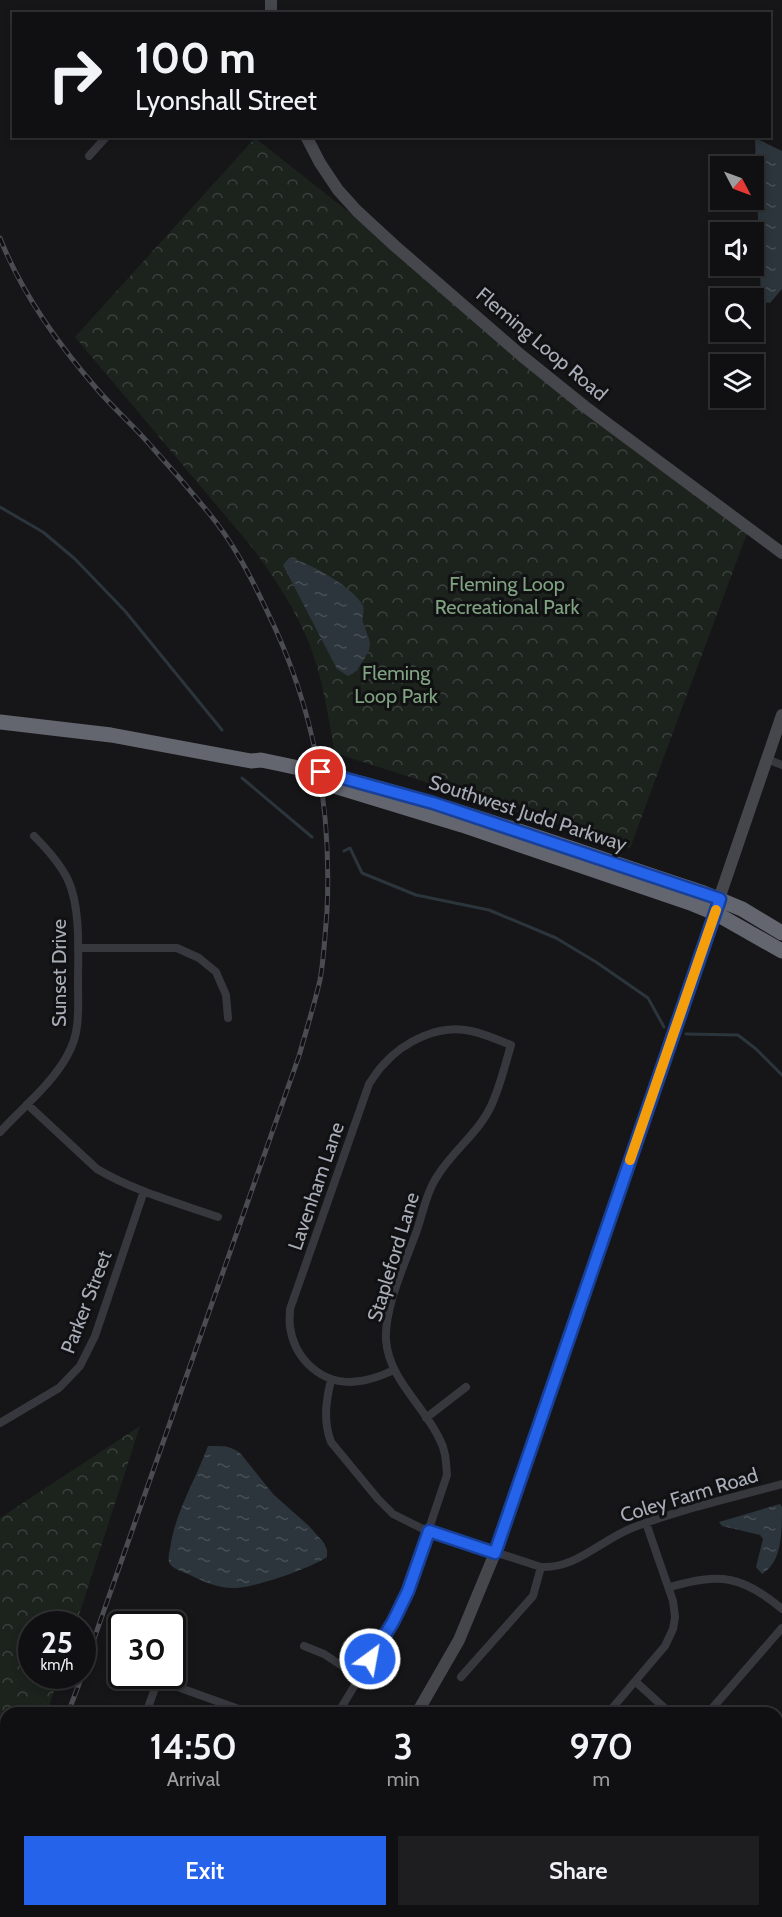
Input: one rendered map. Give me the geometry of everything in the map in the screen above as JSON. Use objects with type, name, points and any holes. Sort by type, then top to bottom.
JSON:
[{"type":"highway","name":"Southwest Judd Parkway","points":[[0,722],[111,735],[311,770],[433,803],[717,906]]},
{"type":"highway","points":[[717,906],[782,933]]},
{"type":"highway","points":[[717,906],[782,951]]},
{"type":"main road","name":"Fleming Loop Road","points":[[307,138],[320,164],[338,190],[357,212],[395,246],[522,356],[584,406],[782,553]]},
{"type":"main road","points":[[420,1707],[459,1640],[495,1553],[782,715]]},
{"type":"street","points":[[88,156],[105,138]]},
{"type":"street","points":[[767,759],[782,765]]},
{"type":"street","name":"Sunset Drive","points":[[0,1132],[66,1058],[77,1028],[76,902],[68,880],[50,852],[34,836]]},
{"type":"street","points":[[78,948],[177,948],[199,958],[216,972],[226,995],[228,1018]]},
{"type":"street","name":"Lavenham Lane","points":[[330,1380],[315,1371],[295,1347],[290,1327],[290,1308],[369,1084],[382,1065],[396,1052],[430,1033],[469,1030],[511,1045]]},
{"type":"street","name":"Stapleford Lane","points":[[342,1707],[393,1622],[408,1591],[447,1475],[446,1456],[440,1439],[394,1370],[386,1343],[389,1311],[436,1177],[482,1122],[491,1107],[511,1045]]},
{"type":"street","points":[[27,1104],[97,1169],[144,1191],[218,1217]]},
{"type":"street","name":"Parker Street","points":[[0,1423],[59,1388],[80,1365],[95,1336],[144,1191]]},
{"type":"street","points":[[330,1380],[348,1382],[366,1380],[394,1370]]},
{"type":"street","name":"Coley Farm Road","points":[[330,1380],[326,1419],[331,1442],[393,1514],[429,1531],[541,1567],[559,1566],[574,1560],[618,1534],[646,1523],[782,1484]]},
{"type":"street","points":[[426,1418],[466,1387]]},
{"type":"street","points":[[613,1707],[665,1646],[673,1629],[675,1617],[670,1587],[646,1523]]},
{"type":"street","points":[[461,1677],[533,1596],[541,1567]]},
{"type":"street","points":[[670,1587],[699,1579],[727,1579],[751,1586],[782,1609]]},
{"type":"street","points":[[713,1707],[782,1628]]},
{"type":"street","points":[[304,1646],[324,1654],[359,1677]]},
{"type":"street","points":[[636,1682],[663,1707]]},
{"type":"street","points":[[186,1688],[234,1707]]},
{"type":"street","points":[[148,1707],[155,1689]]},
{"type":"green space","name":"Fleming Loop Recreational Park","points":[[255,138],[749,528],[630,848],[335,753],[324,696],[311,647],[280,587],[251,546],[75,337]]},
{"type":"green space","points":[[140,1426],[80,1611],[18,1611],[18,1689],[55,1689],[49,1707],[0,1707],[0,1518]]},
{"type":"water","points":[[755,138],[782,151],[782,289],[770,303],[764,302],[764,288],[761,288],[760,276],[764,276],[764,222],[758,222],[758,210],[764,210],[764,156],[756,156]]},
{"type":"water","points":[[289,558],[307,564],[329,576],[349,590],[362,604],[363,620],[370,647],[360,666],[350,675],[337,669],[283,565]]},
{"type":"water","points":[[208,1446],[222,1446],[241,1454],[273,1494],[309,1526],[324,1543],[327,1557],[280,1577],[231,1588],[214,1585],[172,1566],[169,1556],[176,1522]]},
{"type":"water","points":[[780,1504],[782,1517],[780,1546],[774,1562],[762,1574],[756,1567],[763,1539],[760,1535],[722,1526],[719,1522]]},
{"type":"waterway","points":[[0,507],[43,532],[75,559],[125,611],[222,730]]},
{"type":"waterway","points":[[242,778],[312,837]]},
{"type":"waterway","points":[[344,851],[350,848],[362,873],[416,895],[489,910],[556,938],[648,998],[664,1027]]},
{"type":"waterway","points":[[686,1034],[738,1035],[782,1075]]},
{"type":"railway","points":[[0,238],[30,299],[68,354],[208,512],[226,535],[248,573],[267,611],[297,683],[316,757],[323,795],[326,833],[327,911],[318,990],[299,1056],[96,1633]]},
{"type":"railway","points":[[70,1707],[77,1689]]},
{"type":"slow traffic","points":[[630,1160],[716,910]]},
{"type":"route","points":[[321,772],[433,803],[720,899],[495,1553],[429,1531],[408,1591],[393,1622],[370,1659]]},
{"type":"park label","name":"Fleming Loop Park","points":[[396,684]]}]
